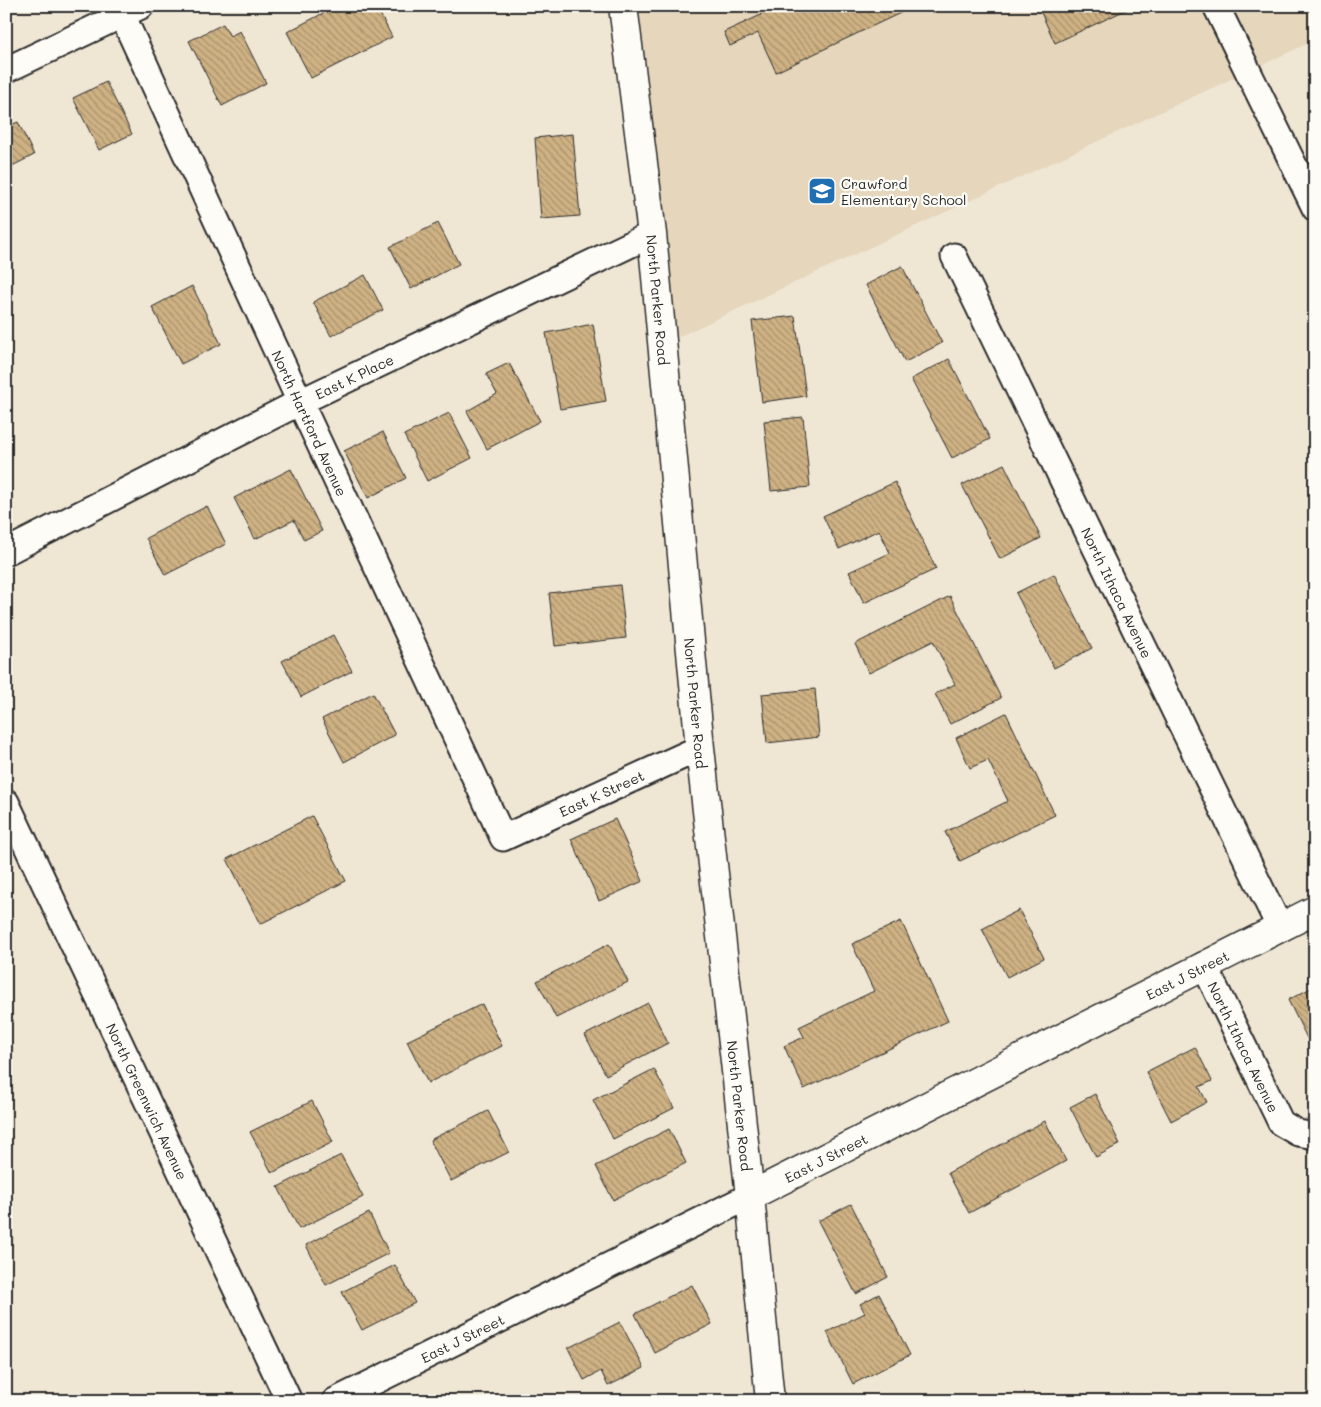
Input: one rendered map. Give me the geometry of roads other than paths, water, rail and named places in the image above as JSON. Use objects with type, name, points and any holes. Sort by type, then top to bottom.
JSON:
[{"type":"street","name":"North Parker Road","points":[[623,6],[652,234],[700,748],[750,1196],[770,1401]]},
{"type":"street","points":[[1216,6],[1315,208]]},
{"type":"street","points":[[6,70],[127,9]]},
{"type":"street","name":"North Hartford Avenue","points":[[127,9],[300,402],[503,838]]},
{"type":"street","name":"East K Place","points":[[6,552],[300,402],[652,234]]},
{"type":"street","name":"North Ithaca Avenue","points":[[954,256],[1280,928]]},
{"type":"street","name":"East K Street","points":[[503,838],[700,748]]},
{"type":"street","name":"North Greenwich Avenue","points":[[6,802],[289,1401]]},
{"type":"street","name":"East J Street","points":[[335,1401],[750,1196],[1315,910]]},
{"type":"street","name":"North Ithaca Avenue","points":[[1204,965],[1281,1123],[1298,1133],[1315,1136]]},
{"type":"place","name":"Crawford Elementary School","points":[[822,191]]}]
